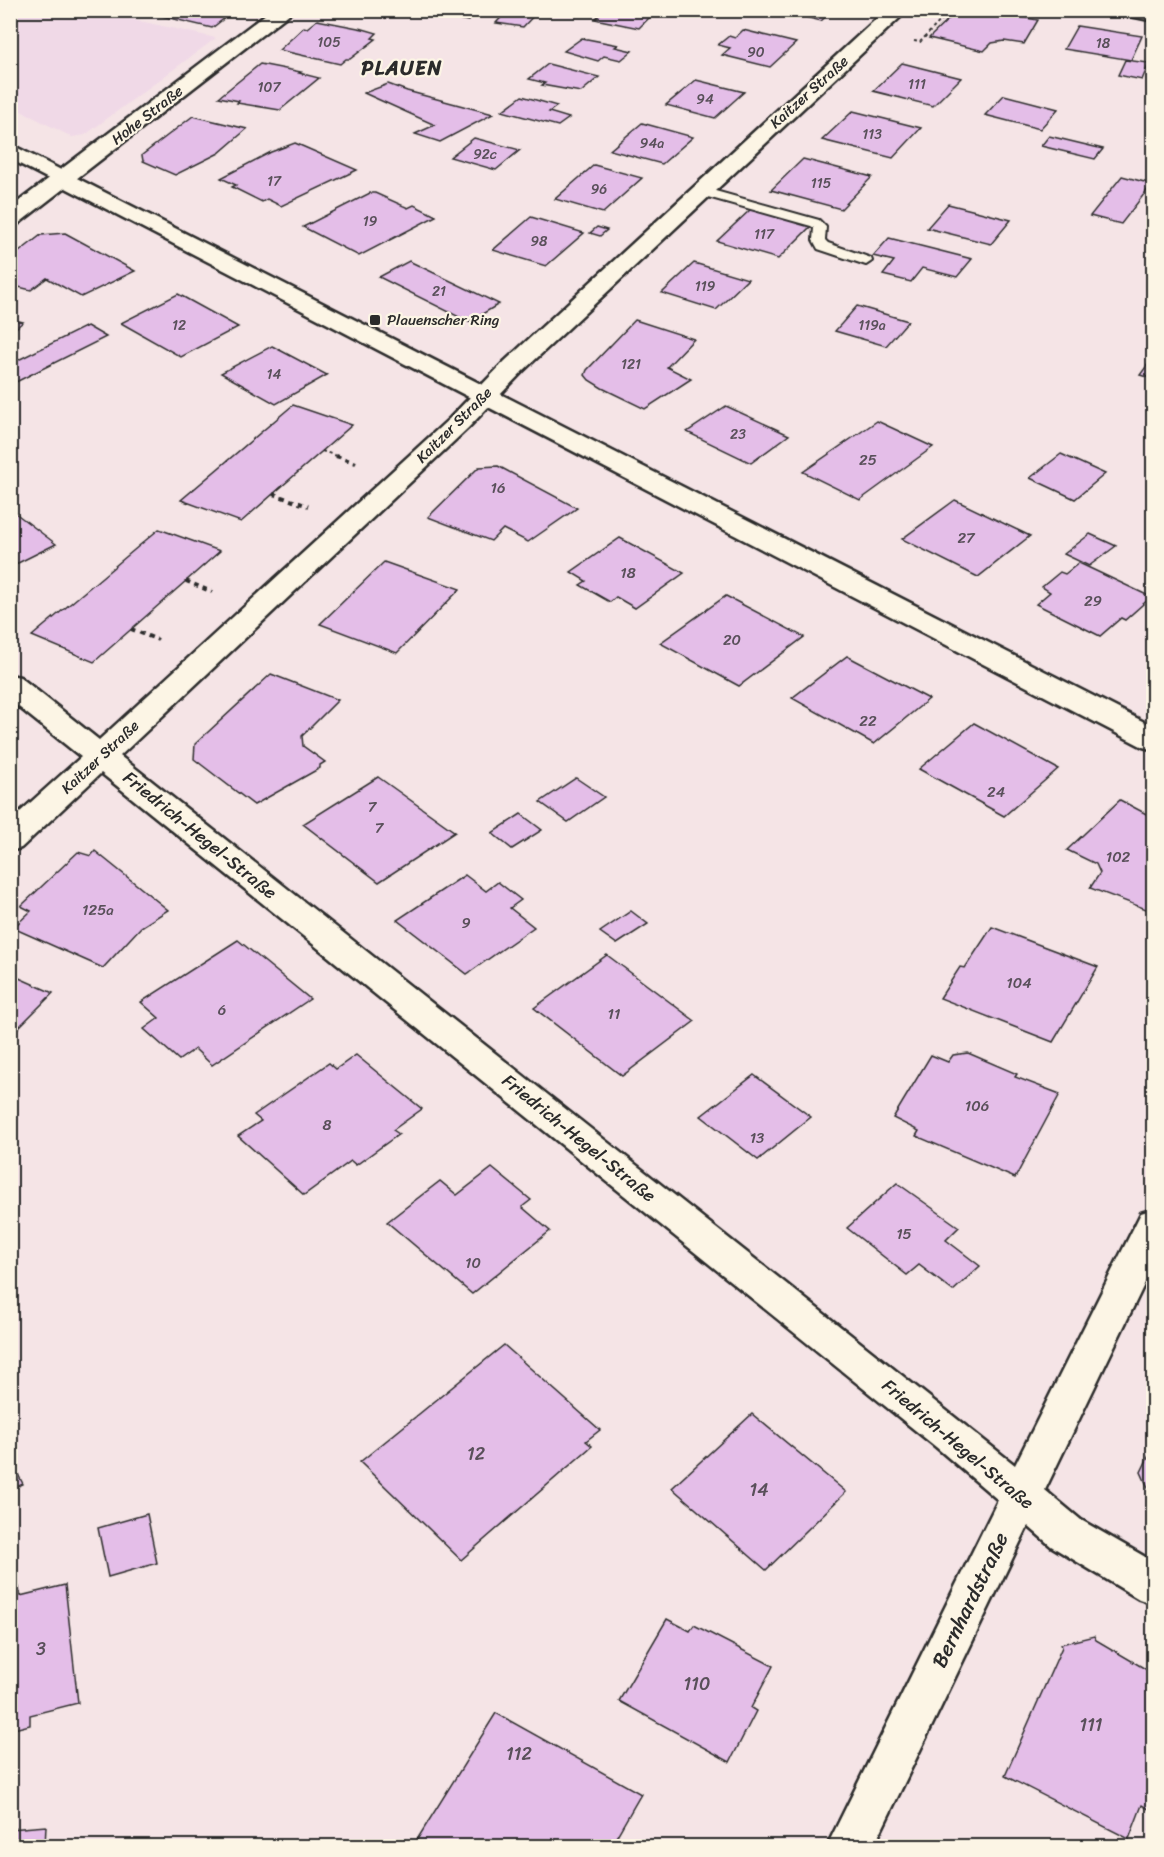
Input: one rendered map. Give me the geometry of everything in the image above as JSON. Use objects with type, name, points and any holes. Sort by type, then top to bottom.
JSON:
[{"type":"street","name":"Hohe Straße","points":[[10,219],[284,10]]},
{"type":"street","name":"Kaitzer Straße","points":[[10,840],[442,439],[514,366],[701,191],[898,10]]},
{"type":"street","points":[[1128,10],[1154,15]]},
{"type":"street","points":[[10,150],[1154,740]]},
{"type":"street","name":"Friedrich-Hegel-Straße","points":[[10,684],[941,1427],[1066,1533],[1154,1585]]},
{"type":"street","name":"Bernhardstraße","points":[[850,1846],[1154,1224]]},
{"type":"lane","points":[[701,191],[815,223],[820,227],[819,240],[823,246],[866,261]]},
{"type":"path","points":[[920,42],[951,10]]},
{"type":"path","points":[[322,451],[356,463]]},
{"type":"path","points":[[273,494],[308,506]]},
{"type":"path","points":[[186,582],[212,592]]},
{"type":"path","points":[[131,629],[158,640]]},
{"type":"shaded area","points":[[10,11],[95,11],[216,38],[85,135],[72,137],[11,106]]},
{"type":"building","points":[[164,10],[235,10],[212,28],[157,15]]},
{"type":"building","points":[[356,10],[396,10],[387,18]]},
{"type":"building","points":[[447,10],[478,10],[468,21],[442,16]]},
{"type":"building","points":[[508,10],[539,10],[523,27],[496,23]]},
{"type":"building","points":[[605,10],[657,10],[639,28],[595,19]]},
{"type":"building","points":[[777,10],[833,10],[821,21]]},
{"type":"building","points":[[979,10],[1038,20],[1024,44],[1004,41],[992,43],[984,51],[929,38],[957,11]]},
{"type":"building","points":[[317,20],[377,33],[372,38],[376,39],[340,64],[279,50],[304,27],[307,28]]},
{"type":"building","points":[[1077,26],[1142,36],[1131,60],[1064,49]]},
{"type":"building","points":[[743,30],[796,43],[770,67],[722,55],[730,48],[718,45],[729,36],[735,38]]},
{"type":"building","points":[[582,38],[618,45],[615,47],[632,51],[621,60],[604,56],[598,61],[564,51]]},
{"type":"building","points":[[1125,60],[1149,63],[1142,80],[1118,75]]},
{"type":"building","points":[[902,63],[961,78],[933,106],[873,91]]},
{"type":"building","points":[[260,64],[319,78],[280,110],[237,103],[239,101],[219,97]]},
{"type":"building","points":[[548,64],[599,77],[581,92],[542,85],[545,83],[529,79]]},
{"type":"building","points":[[696,80],[744,92],[715,118],[666,105]]},
{"type":"building","points":[[388,84],[493,114],[440,142],[415,134],[435,125],[364,93]]},
{"type":"building","points":[[1004,95],[1058,109],[1040,129],[985,115]]},
{"type":"building","points":[[522,96],[557,106],[549,112],[569,118],[558,126],[502,111]]},
{"type":"building","points":[[853,111],[921,128],[893,158],[822,140]]},
{"type":"building","points":[[193,116],[247,129],[219,153],[175,175],[143,161],[142,155]]},
{"type":"building","points":[[642,123],[693,137],[662,164],[610,150]]},
{"type":"building","points":[[1049,136],[1103,149],[1095,159],[1041,146]]},
{"type":"building","points":[[474,138],[520,150],[496,170],[450,157]]},
{"type":"building","points":[[295,143],[357,170],[281,206],[267,199],[262,202],[232,187],[236,185],[221,178],[271,152]]},
{"type":"building","points":[[803,159],[872,177],[841,209],[771,190]]},
{"type":"building","points":[[594,165],[642,178],[603,213],[555,199]]},
{"type":"building","points":[[1122,176],[1152,184],[1121,224],[1090,216]]},
{"type":"building","points":[[370,193],[375,193],[408,208],[414,205],[436,216],[359,256],[303,227]]},
{"type":"building","points":[[948,204],[1011,220],[991,244],[927,228]]},
{"type":"building","points":[[751,209],[811,226],[778,259],[717,241]]},
{"type":"building","points":[[531,217],[584,233],[546,266],[493,250]]},
{"type":"building","points":[[597,227],[607,230],[600,236],[590,233]]},
{"type":"building","points":[[65,233],[135,271],[81,297],[47,278],[31,290],[10,285],[10,259],[41,235]]},
{"type":"building","points":[[889,238],[972,259],[957,277],[922,268],[911,282],[883,275],[894,261],[873,256]]},
{"type":"building","points":[[409,261],[499,304],[469,322],[379,277]]},
{"type":"building","points":[[694,263],[748,279],[716,310],[662,293]]},
{"type":"building","points":[[178,294],[238,327],[181,357],[121,323]]},
{"type":"building","points":[[857,306],[908,321],[886,346],[835,331]]},
{"type":"building","points":[[10,319],[23,322],[10,333]]},
{"type":"building","points":[[635,320],[694,339],[667,367],[691,379],[645,409],[602,388],[585,375],[587,370]]},
{"type":"building","points":[[87,326],[106,337],[10,385],[10,364]]},
{"type":"building","points":[[272,346],[327,375],[276,404],[221,373]]},
{"type":"building","points":[[1154,356],[1154,379],[1140,375]]},
{"type":"building","points":[[293,405],[352,425],[241,522],[181,500]]},
{"type":"building","points":[[726,406],[789,435],[751,463],[687,432]]},
{"type":"building","points":[[877,421],[933,447],[860,500],[803,472]]},
{"type":"building","points":[[1061,454],[1105,474],[1075,499],[1030,478]]},
{"type":"building","points":[[498,466],[577,508],[528,542],[503,529],[491,541],[428,517],[479,467]]},
{"type":"building","points":[[955,500],[1030,536],[978,577],[902,539]]},
{"type":"building","points":[[10,509],[56,544],[10,567]]},
{"type":"building","points":[[159,529],[220,551],[94,662],[32,636]]},
{"type":"building","points":[[1090,534],[1116,546],[1089,566],[1064,554]]},
{"type":"building","points":[[620,538],[684,573],[635,608],[616,597],[610,602],[580,585],[586,581],[571,572]]},
{"type":"building","points":[[384,562],[460,589],[397,653],[320,624]]},
{"type":"building","points":[[1079,563],[1151,597],[1125,620],[1121,618],[1100,636],[1036,604],[1050,592],[1042,587],[1060,572],[1065,574]]},
{"type":"building","points":[[726,596],[804,637],[739,686],[660,643]]},
{"type":"building","points":[[847,656],[929,699],[874,744],[792,698]]},
{"type":"building","points":[[271,674],[338,700],[302,736],[303,746],[325,762],[320,765],[320,768],[254,805],[194,759],[195,744]]},
{"type":"building","points":[[974,723],[1058,769],[1004,816],[919,769]]},
{"type":"building","points":[[378,777],[455,832],[379,882],[303,824]]},
{"type":"building","points":[[576,778],[604,797],[568,822],[540,802]]},
{"type":"building","points":[[1120,800],[1154,818],[1154,912],[1090,888],[1100,873],[1096,864],[1067,850]]},
{"type":"building","points":[[521,814],[542,830],[512,849],[492,833]]},
{"type":"building","points":[[95,851],[168,910],[141,927],[103,968],[13,928],[31,911],[21,906],[78,852],[91,856]]},
{"type":"building","points":[[465,875],[486,891],[498,882],[521,900],[510,908],[534,927],[467,974],[397,920]]},
{"type":"building","points":[[631,911],[648,924],[617,944],[600,932]]},
{"type":"building","points":[[992,927],[1098,967],[1053,1042],[940,998],[960,967],[965,968]]},
{"type":"building","points":[[238,940],[310,999],[212,1065],[195,1049],[179,1060],[144,1029],[159,1018],[141,1002]]},
{"type":"building","points":[[607,955],[695,1021],[622,1076],[534,1008]]},
{"type":"building","points":[[10,974],[53,993],[10,1036]]},
{"type":"building","points":[[968,1053],[1017,1074],[1015,1077],[1060,1094],[1015,1178],[916,1136],[919,1131],[893,1118],[931,1055],[948,1062],[953,1055]]},
{"type":"building","points":[[356,1055],[422,1109],[393,1130],[399,1134],[356,1165],[351,1161],[304,1195],[238,1136],[261,1121],[254,1115],[329,1063],[336,1069]]},
{"type":"building","points":[[754,1075],[811,1117],[758,1160],[701,1116]]},
{"type":"building","points":[[492,1168],[531,1200],[522,1207],[550,1231],[472,1294],[387,1222],[440,1181],[457,1195]]},
{"type":"building","points":[[897,1183],[959,1227],[946,1240],[980,1266],[953,1291],[919,1265],[907,1275],[847,1228]]},
{"type":"building","points":[[504,1345],[600,1430],[586,1441],[592,1446],[461,1560],[360,1462]]},
{"type":"building","points":[[752,1414],[846,1492],[766,1570],[672,1488]]},
{"type":"building","points":[[1154,1445],[1154,1501],[1141,1472]]},
{"type":"building","points":[[10,1459],[23,1484],[10,1490]]},
{"type":"building","points":[[147,1514],[157,1563],[108,1577],[98,1528]]},
{"type":"building","points":[[10,1583],[19,1587],[20,1596],[65,1585],[78,1703],[30,1715],[30,1725],[10,1730]]},
{"type":"building","points":[[667,1619],[690,1631],[694,1625],[773,1666],[751,1708],[756,1711],[730,1762],[619,1701]]},
{"type":"building","points":[[1094,1636],[1096,1640],[1154,1674],[1154,1812],[1142,1805],[1129,1839],[1005,1776],[1062,1647],[1061,1644]]},
{"type":"building","points":[[496,1713],[641,1794],[611,1846],[413,1846]]},
{"type":"building","points":[[46,1826],[45,1846],[10,1846],[10,1829]]},
{"type":"place","name":"Plauenscher Ring","points":[[375,320]]},
{"type":"district","name":"PLAUEN","points":[[402,68]]}]
